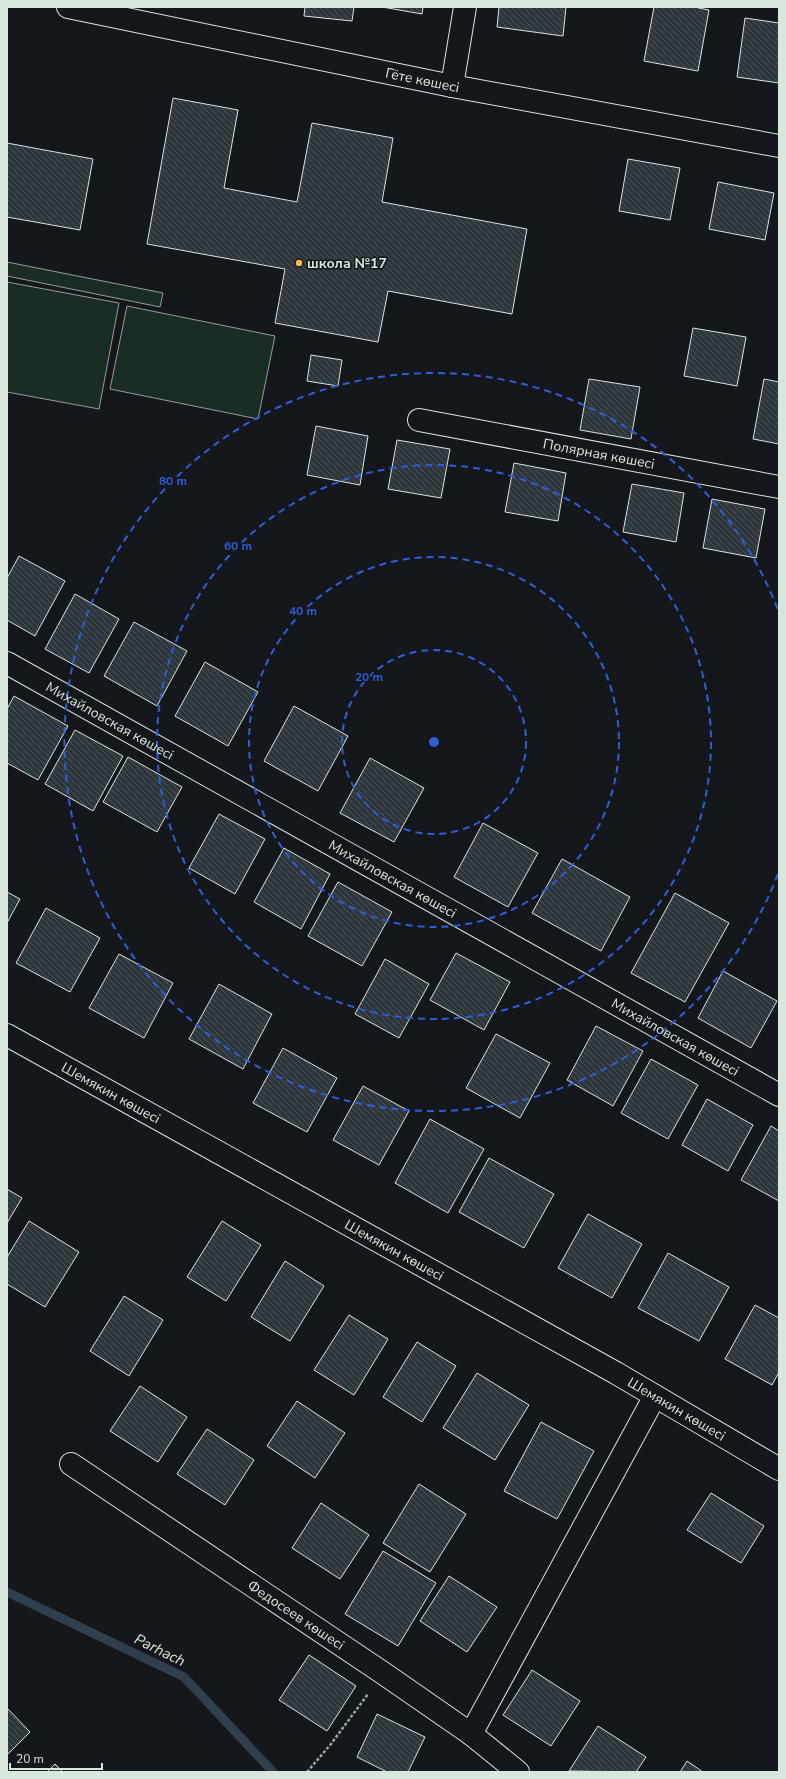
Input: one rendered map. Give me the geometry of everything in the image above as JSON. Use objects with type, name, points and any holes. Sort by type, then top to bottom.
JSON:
[{"type":"street","name":"Гёте көшесі","points":[[68,7],[452,86],[779,146]]},
{"type":"street","points":[[452,86],[466,7]]},
{"type":"street","name":"Полярная көшесі","points":[[419,420],[779,487]]},
{"type":"street","name":"Михайловская көшесі","points":[[7,663],[779,1095]]},
{"type":"street","name":"Шемякин көшесі","points":[[7,1035],[616,1373],[779,1469]]},
{"type":"street","points":[[471,1734],[655,1396]]},
{"type":"street","name":"Федосеев көшесі","points":[[71,1464],[383,1673],[471,1734],[518,1772]]},
{"type":"path","points":[[306,1772],[331,1744],[383,1673]]},
{"type":"green space","points":[[7,262],[163,293],[160,307],[7,276]]},
{"type":"green space","points":[[7,282],[119,303],[99,409],[7,392]]},
{"type":"green space","points":[[127,306],[275,336],[258,419],[110,389]]},
{"type":"building","points":[[305,7],[354,7],[352,21],[304,16]]},
{"type":"building","points":[[382,7],[423,7],[422,14]]},
{"type":"building","points":[[499,7],[566,7],[563,36],[497,27]]},
{"type":"building","points":[[654,7],[694,7],[709,10],[698,71],[644,61]]},
{"type":"building","points":[[745,18],[779,23],[779,83],[737,77]]},
{"type":"building","points":[[173,98],[238,110],[224,188],[297,202],[312,123],[393,138],[382,202],[527,229],[512,314],[388,291],[378,342],[275,323],[285,269],[147,244]]},
{"type":"building","points":[[7,143],[93,159],[80,230],[7,217]]},
{"type":"building","points":[[628,159],[680,168],[670,220],[619,211]]},
{"type":"building","points":[[718,182],[774,193],[765,240],[709,229]]},
{"type":"building","points":[[693,328],[746,337],[737,386],[684,376]]},
{"type":"building","points":[[311,355],[342,360],[338,386],[307,381]]},
{"type":"building","points":[[589,379],[640,387],[631,439],[580,430]]},
{"type":"building","points":[[764,379],[779,382],[779,444],[753,439]]},
{"type":"building","points":[[316,426],[368,436],[360,485],[307,475]]},
{"type":"building","points":[[397,440],[450,449],[441,498],[388,489]]},
{"type":"building","points":[[514,463],[566,473],[558,521],[505,512]]},
{"type":"building","points":[[632,484],[684,493],[676,542],[623,532]]},
{"type":"building","points":[[712,499],[765,509],[756,558],[703,548]]},
{"type":"building","points":[[19,556],[65,581],[35,636],[7,620],[7,578]]},
{"type":"building","points":[[75,594],[119,619],[89,673],[45,649]]},
{"type":"building","points":[[134,622],[187,651],[157,706],[104,676]]},
{"type":"building","points":[[205,662],[258,692],[228,746],[175,716]]},
{"type":"building","points":[[14,696],[68,726],[38,780],[7,763],[7,709]]},
{"type":"building","points":[[294,706],[348,736],[318,791],[264,761]]},
{"type":"building","points":[[75,730],[123,756],[93,811],[45,784]]},
{"type":"building","points":[[128,757],[182,787],[157,832],[103,802]]},
{"type":"building","points":[[370,758],[424,788],[394,842],[340,813]]},
{"type":"building","points":[[219,814],[265,839],[235,894],[189,868]]},
{"type":"building","points":[[483,823],[538,853],[508,907],[454,877]]},
{"type":"building","points":[[284,848],[330,874],[301,929],[254,902]]},
{"type":"building","points":[[562,859],[630,897],[601,951],[532,913]]},
{"type":"building","points":[[338,882],[392,912],[362,966],[308,936]]},
{"type":"building","points":[[7,892],[20,899],[7,923]]},
{"type":"building","points":[[675,893],[729,923],[685,1002],[631,973]]},
{"type":"building","points":[[46,908],[100,938],[70,992],[16,963]]},
{"type":"building","points":[[456,953],[510,982],[484,1030],[430,1000]]},
{"type":"building","points":[[119,954],[173,983],[144,1038],[89,1008]]},
{"type":"building","points":[[385,959],[429,984],[399,1038],[355,1014]]},
{"type":"building","points":[[723,971],[777,1001],[751,1048],[698,1018]]},
{"type":"building","points":[[219,984],[272,1014],[243,1069],[189,1039]]},
{"type":"building","points":[[596,1026],[643,1051],[613,1106],[567,1080]]},
{"type":"building","points":[[496,1034],[550,1063],[520,1118],[466,1088]]},
{"type":"building","points":[[283,1048],[337,1078],[307,1132],[253,1103]]},
{"type":"building","points":[[651,1059],[698,1085],[668,1139],[621,1113]]},
{"type":"building","points":[[363,1086],[409,1111],[379,1165],[333,1140]]},
{"type":"building","points":[[707,1099],[753,1125],[728,1171],[682,1145]]},
{"type":"building","points":[[430,1119],[484,1149],[448,1213],[395,1183]]},
{"type":"building","points":[[771,1126],[779,1131],[779,1201],[741,1180]]},
{"type":"building","points":[[489,1158],[554,1194],[524,1248],[459,1212]]},
{"type":"building","points":[[7,1189],[22,1198],[7,1223]]},
{"type":"building","points":[[588,1214],[642,1244],[612,1298],[558,1268]]},
{"type":"building","points":[[29,1221],[79,1252],[45,1307],[7,1284],[7,1257]]},
{"type":"building","points":[[222,1221],[261,1245],[226,1301],[187,1277]]},
{"type":"building","points":[[668,1253],[729,1287],[699,1341],[638,1308]]},
{"type":"building","points":[[285,1261],[324,1286],[290,1341],[251,1317]]},
{"type":"building","points":[[124,1296],[163,1320],[129,1376],[90,1351]]},
{"type":"building","points":[[755,1305],[779,1318],[779,1372],[772,1385],[725,1359]]},
{"type":"building","points":[[349,1315],[388,1339],[354,1395],[314,1370]]},
{"type":"building","points":[[417,1342],[456,1366],[422,1422],[383,1397]]},
{"type":"building","points":[[477,1373],[529,1405],[495,1460],[443,1428]]},
{"type":"building","points":[[140,1386],[187,1417],[158,1462],[110,1431]]},
{"type":"building","points":[[297,1401],[345,1433],[315,1478],[267,1446]]},
{"type":"building","points":[[541,1422],[594,1451],[557,1519],[504,1491]]},
{"type":"building","points":[[207,1429],[254,1460],[225,1505],[177,1474]]},
{"type":"building","points":[[419,1484],[466,1514],[430,1572],[383,1543]]},
{"type":"building","points":[[711,1493],[764,1526],[741,1563],[687,1530]]},
{"type":"building","points":[[321,1503],[369,1535],[340,1579],[292,1548]]},
{"type":"building","points":[[383,1551],[436,1583],[398,1646],[345,1614]]},
{"type":"building","points":[[449,1576],[497,1607],[467,1652],[420,1621]]},
{"type":"building","points":[[309,1655],[356,1686],[327,1731],[279,1700]]},
{"type":"building","points":[[532,1670],[580,1701],[551,1746],[503,1715]]},
{"type":"building","points":[[7,1708],[30,1732],[7,1755]]},
{"type":"building","points":[[377,1714],[425,1737],[408,1772],[387,1772],[357,1757]]},
{"type":"building","points":[[598,1726],[646,1757],[636,1772],[569,1771]]},
{"type":"building","points":[[687,1761],[703,1772],[680,1772]]},
{"type":"building","points":[[55,1764],[63,1772],[47,1772]]},
{"type":"waterway","name":"Parhach","points":[[7,1592],[184,1677],[273,1772]]},
{"type":"place","name":"школа №17","points":[[299,263]]}]
